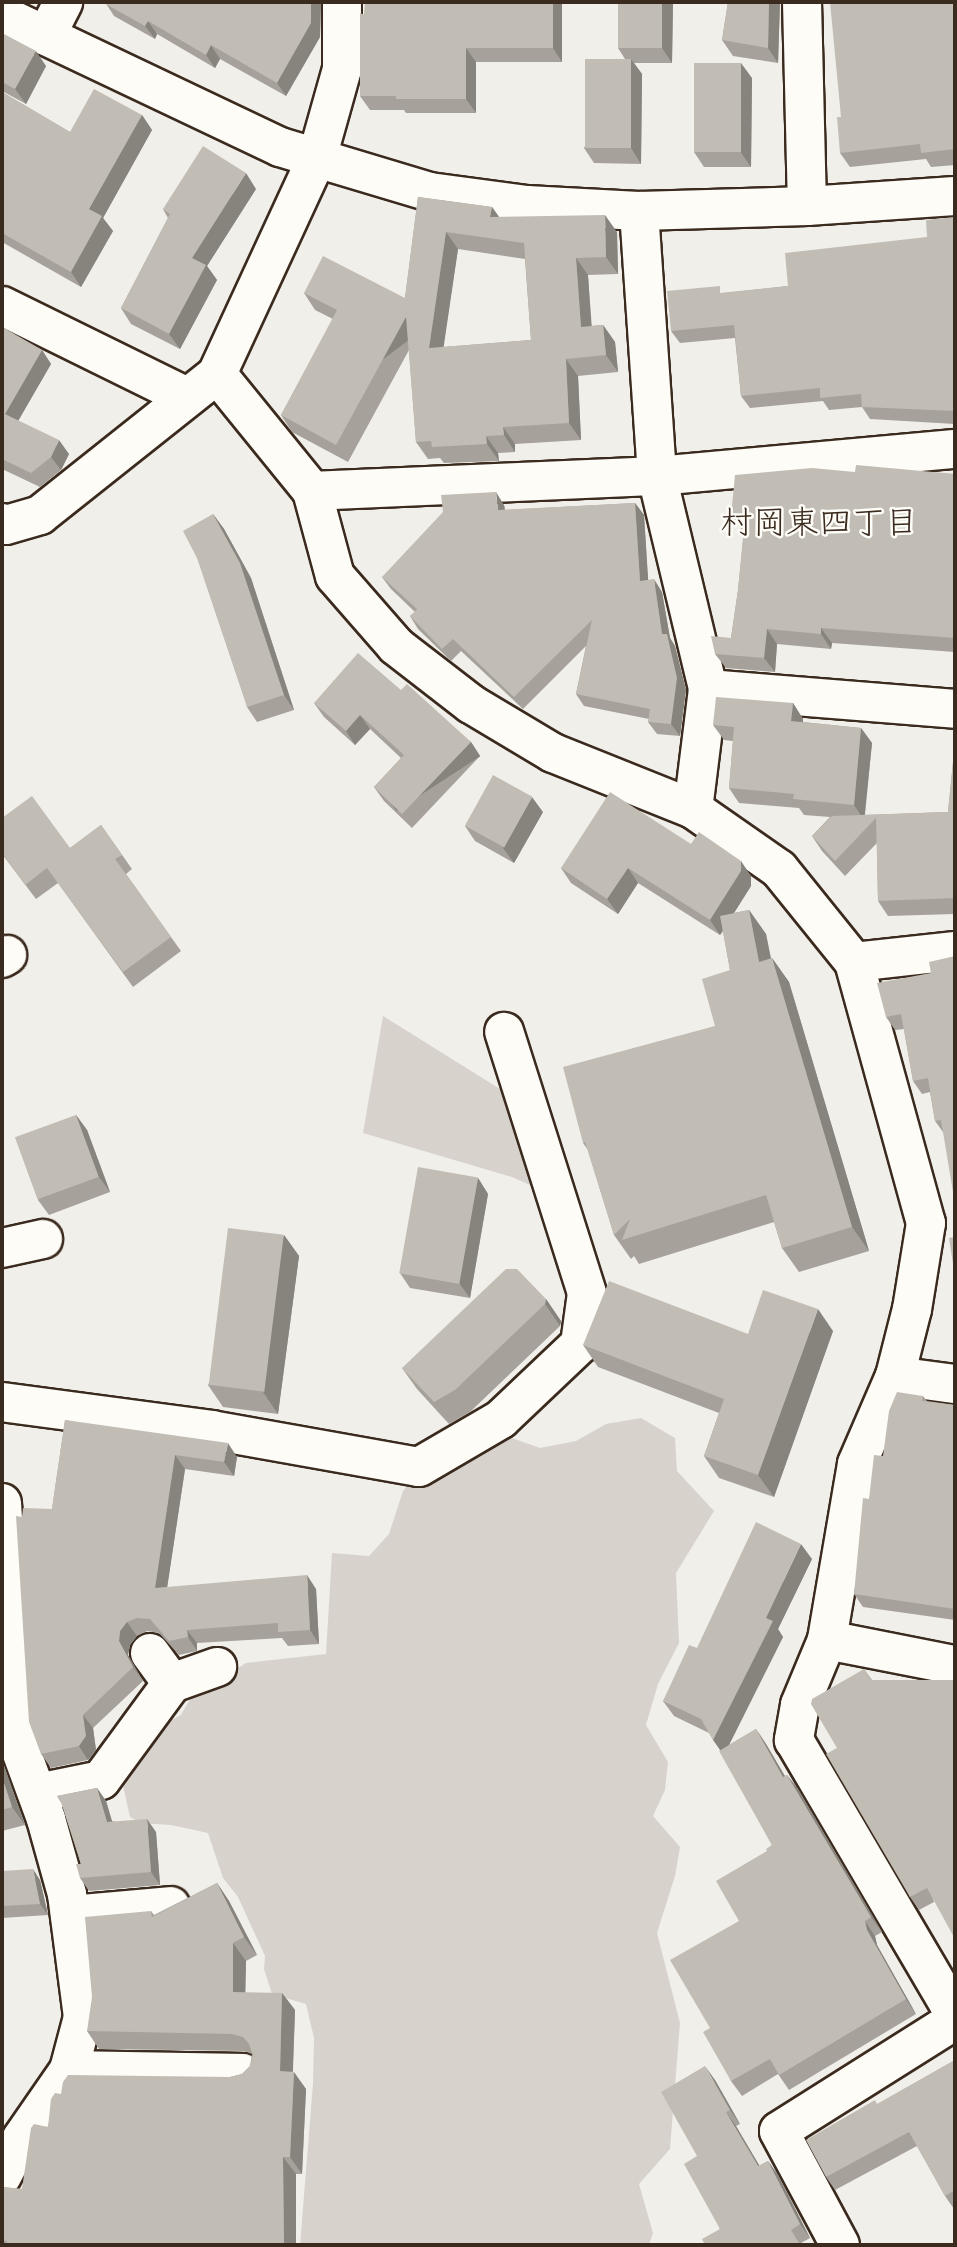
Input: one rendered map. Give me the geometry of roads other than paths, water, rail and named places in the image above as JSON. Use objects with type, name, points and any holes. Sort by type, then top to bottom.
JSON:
[{"type":"street","points":[[46,36],[63,2]]},
{"type":"street","points":[[2,523],[6,525],[40,515],[202,386],[317,158],[342,69],[342,2]]},
{"type":"street","points":[[802,2],[807,206]]},
{"type":"street","points":[[2,15],[279,148],[430,192],[527,205],[639,211],[807,206],[955,196]]},
{"type":"street","points":[[639,211],[657,477],[708,689],[693,809]]},
{"type":"street","points":[[2,306],[202,386],[312,491],[335,576],[396,646],[471,704],[552,753],[693,809],[779,869],[854,962],[926,1223],[912,1309],[895,1376],[857,1464],[827,1640],[800,1705],[794,1740],[955,2014]]},
{"type":"street","points":[[312,491],[657,477],[955,449]]},
{"type":"street","points":[[708,689],[955,709]]},
{"type":"street","points":[[854,962],[955,951]]},
{"type":"street","points":[[2,1402],[211,1430],[419,1467],[501,1419],[580,1344],[587,1293],[504,1032]]},
{"type":"street","points":[[2,1248],[43,1239]]},
{"type":"street","points":[[895,1376],[955,1384]]},
{"type":"street","points":[[2,1503],[6,1652],[17,1740],[50,1832],[70,1915],[83,2017],[69,2070],[12,2137],[2,2176]]},
{"type":"street","points":[[827,1640],[955,1665]]},
{"type":"street","points":[[150,1653],[172,1683]]},
{"type":"street","points":[[37,1793],[101,1780],[172,1683],[217,1667]]},
{"type":"street","points":[[70,1915],[171,1906]]},
{"type":"street","points":[[840,2245],[779,2131],[955,2020]]},
{"type":"street","points":[[69,2070],[243,2073]]},
{"type":"district","name":"村岡東四丁目","points":[[819,526]]}]
